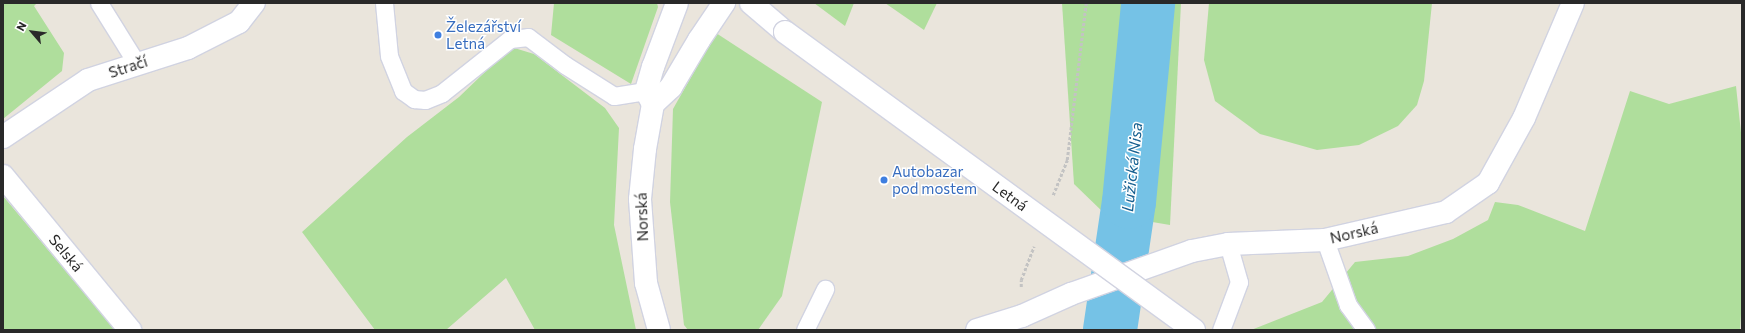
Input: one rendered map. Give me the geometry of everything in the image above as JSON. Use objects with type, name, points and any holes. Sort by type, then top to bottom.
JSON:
[{"type":"street","name":"Stračí","points":[[3,137],[88,80],[188,48],[201,42],[239,22],[254,3]]},
{"type":"street","name":"Norská","points":[[659,330],[646,283],[640,199],[653,66],[677,3]]},
{"type":"street","points":[[649,98],[671,88],[699,40],[724,3]]},
{"type":"street","name":"Letná","points":[[750,3],[785,32],[1194,330]]},
{"type":"street","name":"Norská","points":[[1022,316],[1070,294],[1192,252],[1228,244],[1325,240],[1446,212],[1488,183],[1524,118],[1573,3]]},
{"type":"street","name":"Selská","points":[[3,176],[130,330]]},
{"type":"street","points":[[977,330],[1022,316]]},
{"type":"lane","points":[[100,3],[136,64]]},
{"type":"lane","points":[[384,3],[389,56],[403,91],[414,99],[425,100],[442,93],[510,39],[528,38],[571,69],[614,96],[649,98]]},
{"type":"lane","points":[[1325,240],[1348,305],[1366,330]]},
{"type":"lane","points":[[1221,330],[1239,282],[1228,244]]},
{"type":"lane","points":[[805,330],[825,290]]},
{"type":"path","points":[[1053,196],[1067,160],[1086,3]]},
{"type":"path","points":[[1022,316],[1021,280],[1034,245]]},
{"type":"green space","points":[[3,3],[37,3],[34,6],[64,53],[62,71],[3,119]]},
{"type":"green space","points":[[554,3],[657,3],[658,7],[631,84],[551,35]]},
{"type":"green space","points":[[814,3],[854,3],[845,26]]},
{"type":"green space","points":[[885,3],[937,3],[924,30]]},
{"type":"green space","points":[[1062,3],[1181,3],[1170,225],[1105,214],[1074,184]]},
{"type":"green space","points":[[1209,3],[1432,3],[1424,81],[1417,105],[1398,126],[1359,145],[1317,150],[1260,134],[1215,101],[1204,60]]},
{"type":"green space","points":[[716,33],[822,102],[782,296],[758,330],[688,330],[684,325],[670,202],[673,109]]},
{"type":"green space","points":[[511,47],[534,54],[605,108],[619,128],[614,225],[636,330],[535,330],[506,278],[446,330],[375,330],[302,232],[407,137],[459,97]]},
{"type":"green space","points":[[1736,86],[1742,142],[1742,298],[1740,330],[1251,330],[1322,302],[1355,262],[1408,256],[1453,239],[1488,220],[1495,202],[1518,205],[1585,231],[1630,91],[1669,104]]},
{"type":"green space","points":[[3,196],[74,281],[116,330],[3,330]]},
{"type":"waterway","name":"Lužická Nisa","points":[[1110,330],[1129,202],[1148,3]]},
{"type":"place","name":"Železářství Letná","points":[[438,35]]},
{"type":"place","name":"Autobazar pod mostem","points":[[884,180]]}]
